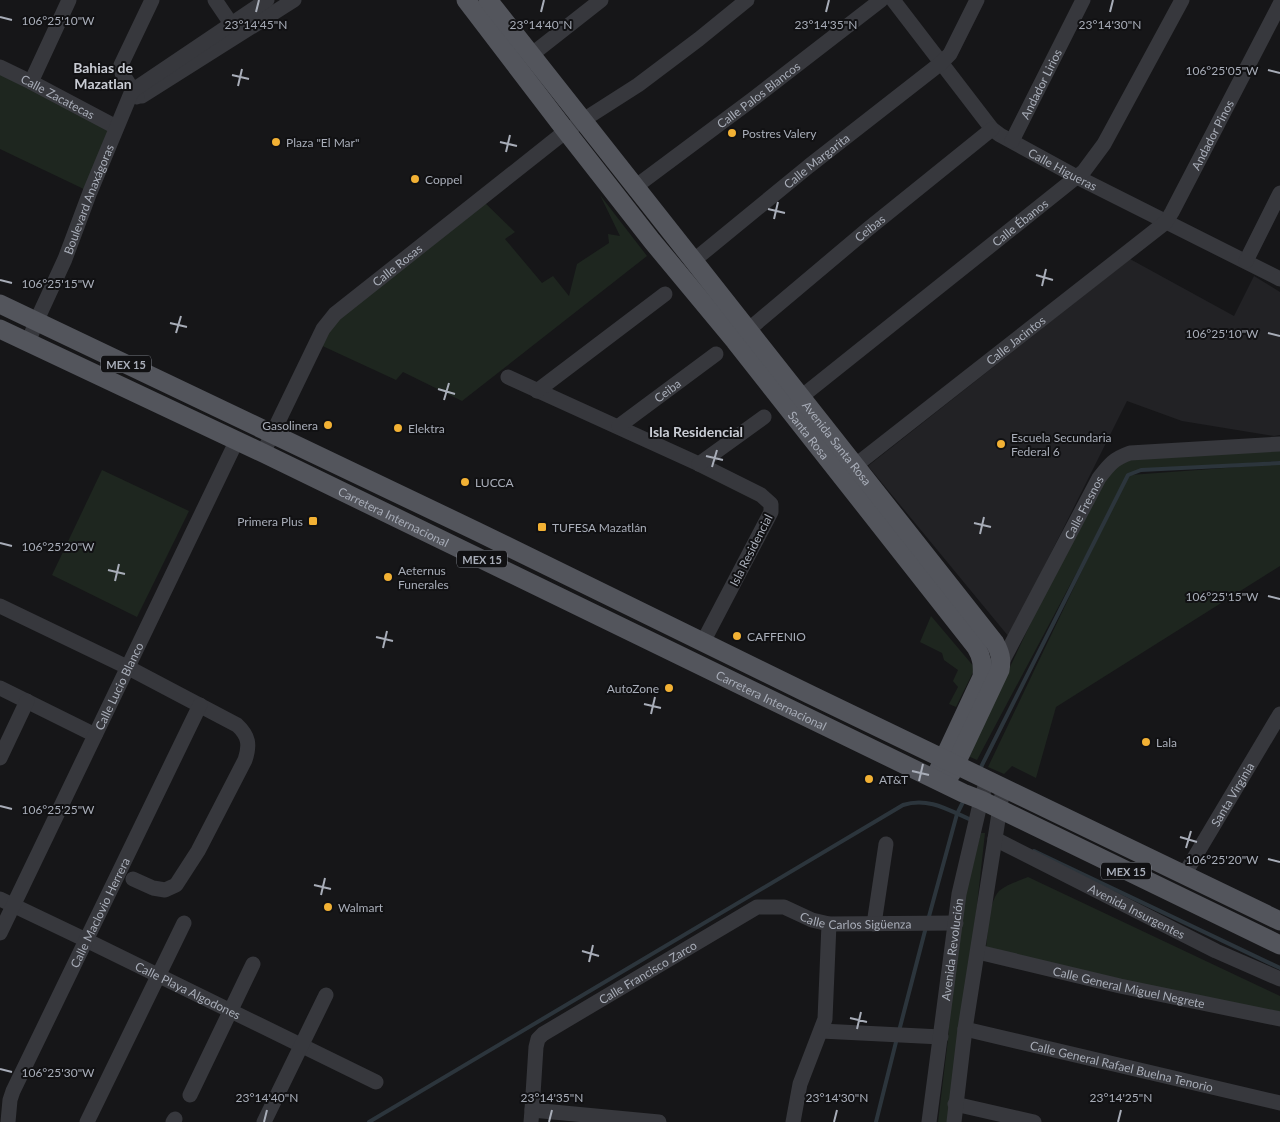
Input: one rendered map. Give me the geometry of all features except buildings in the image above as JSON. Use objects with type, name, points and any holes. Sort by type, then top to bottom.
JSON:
[{"type":"main road","name":"Santa Rosa","points":[[466,0],[652,241],[742,335],[849,471],[976,647],[981,656],[983,667]]},
{"type":"main road","name":"Avenida Santa Rosa","points":[[488,0],[693,261],[742,335],[801,397],[849,471],[995,643],[1000,652],[1002,662]]},
{"type":"main road","name":"Carretera Internacional","points":[[0,304],[476,531],[1280,921]]},
{"type":"main road","name":"Carretera Internacional","points":[[0,329],[237,440],[1280,945]]},
{"type":"main road","points":[[452,545],[476,531]]},
{"type":"main road","points":[[587,609],[597,590]]},
{"type":"main road","points":[[974,773],[1002,662]]},
{"type":"main road","points":[[974,773],[983,667]]},
{"type":"main road","points":[[940,781],[974,773]]},
{"type":"street","points":[[31,82],[69,0]]},
{"type":"street","points":[[152,0],[122,65],[122,73],[132,97],[234,29],[294,0]]},
{"type":"street","points":[[215,0],[234,29]]},
{"type":"street","points":[[234,29],[266,0]]},
{"type":"street","points":[[531,55],[600,0]]},
{"type":"street","points":[[566,131],[638,85],[747,0]]},
{"type":"street","name":"Calle Palos Blancos","points":[[635,187],[881,0]]},
{"type":"street","name":"Calle Higueras","points":[[893,0],[992,129],[1000,135],[1077,177],[1169,217],[1280,279]]},
{"type":"street","name":"Calle Margarita","points":[[693,261],[809,166],[941,63],[950,54],[977,0]]},
{"type":"street","name":"Andador Lirios","points":[[1012,141],[1083,0]]},
{"type":"street","name":"Calle Ébanos","points":[[801,397],[1077,177],[1090,164],[1100,150],[1182,0]]},
{"type":"street","name":"Andador Pinos","points":[[1169,217],[1280,4]]},
{"type":"street","name":"Calle Zacatecas","points":[[0,67],[116,127]]},
{"type":"street","name":"Boulevard Anaxágoras","points":[[36,322],[66,259],[116,127],[132,97]]},
{"type":"street","name":"Ceibas","points":[[742,335],[992,129]]},
{"type":"street","name":"Calle Rosas","points":[[272,434],[329,320],[566,131]]},
{"type":"street","points":[[1246,261],[1280,193]]},
{"type":"street","name":"Calle Jacintos","points":[[849,471],[1169,217]]},
{"type":"street","points":[[537,391],[665,294]]},
{"type":"street","points":[[28,343],[36,322]]},
{"type":"street","name":"Ceiba","points":[[619,426],[716,354]]},
{"type":"street","name":"Isla Residencial","points":[[508,377],[699,464],[761,495],[771,504],[772,512],[703,642]]},
{"type":"street","points":[[699,464],[764,417]]},
{"type":"street","points":[[263,453],[272,434]]},
{"type":"street","name":"Calle Lucio Blanco","points":[[0,933],[7,903],[95,735],[237,440]]},
{"type":"street","name":"Calle Fresnos","points":[[1002,662],[1099,478],[1117,458],[1130,453],[1280,444]]},
{"type":"street","points":[[0,606],[128,667],[237,725],[245,732],[249,750],[245,760],[198,850],[176,885],[165,890],[153,888],[133,879]]},
{"type":"street","points":[[983,667],[1002,662]]},
{"type":"street","points":[[0,688],[95,735]]},
{"type":"street","points":[[0,758],[27,701]]},
{"type":"street","name":"Calle Maclovio Herrera","points":[[8,1122],[8,1108],[13,1091],[200,705]]},
{"type":"street","name":"Santa Virginia","points":[[1184,875],[1280,714]]},
{"type":"street","name":"Avenida Revolución","points":[[929,1122],[974,773]]},
{"type":"street","name":"Avenida Revolución","points":[[954,1122],[965,1029],[999,809],[974,773]]},
{"type":"street","name":"Avenida Insurgentes","points":[[995,839],[1216,951],[1280,979]]},
{"type":"street","points":[[874,924],[886,844]]},
{"type":"street","name":"Calle Playa Algodones","points":[[7,903],[376,1082]]},
{"type":"street","name":"Calle Carlos Sigüenza","points":[[758,907],[784,907],[812,920],[829,924],[956,924]]},
{"type":"street","name":"Calle Francisco Zarco","points":[[531,1116],[538,1039],[543,1034],[758,907]]},
{"type":"street","points":[[87,1122],[184,923]]},
{"type":"street","points":[[793,1122],[800,1084],[821,1031],[826,1006],[829,924]]},
{"type":"street","name":"Calle General Miguel Negrete","points":[[978,952],[1120,986],[1280,1019]]},
{"type":"street","points":[[190,1095],[253,964]]},
{"type":"street","points":[[264,1122],[326,995]]},
{"type":"street","name":"Calle General Rafael Buelna Tenorio","points":[[965,1029],[1280,1103]]},
{"type":"street","points":[[821,1031],[941,1037]]},
{"type":"street","points":[[956,1104],[1034,1122]]},
{"type":"street","points":[[531,1116],[659,1122]]},
{"type":"shaded area","points":[[0,67],[116,127],[90,192],[0,149]]},
{"type":"shaded area","points":[[600,195],[647,256],[462,401],[403,372],[396,380],[316,343],[323,329],[481,199],[515,232],[505,239],[542,283],[553,276],[569,296],[577,264],[609,243],[608,234],[620,236]]},
{"type":"shaded area","name":"Escuela Secundaria Federal 6","points":[[1130,259],[1234,316],[1254,276],[1280,292],[1280,435],[1274,436],[1182,421],[1127,401],[1009,637],[868,466]]},
{"type":"shaded area","points":[[1280,443],[1280,461],[1141,470],[1130,475],[1280,464],[1280,566],[1056,707],[1036,778],[1012,766],[1004,774],[988,767],[1120,491],[977,760],[968,756],[1099,478],[1117,458]]},
{"type":"shaded area","points":[[102,470],[189,511],[137,617],[52,575]]},
{"type":"shaded area","points":[[931,616],[975,668],[956,707],[949,704],[958,687],[953,681],[958,670],[944,660],[942,653],[920,642]]},
{"type":"shaded area","points":[[981,833],[985,833],[953,1122],[938,1122],[962,902]]},
{"type":"shaded area","points":[[1028,877],[1280,996],[1280,1015],[986,949],[989,918],[995,896],[1006,886]]},
{"type":"waterway","points":[[980,769],[1128,475],[1141,470],[1280,463]]},
{"type":"waterway","points":[[928,920],[957,814],[964,800]]},
{"type":"waterway","points":[[369,1122],[903,805],[920,802],[929,803],[969,819]]},
{"type":"waterway","points":[[1034,851],[1280,968]]},
{"type":"waterway","points":[[899,1031],[926,927]]},
{"type":"waterway","points":[[876,1122],[897,1038]]},
{"type":"place","name":"Postres Valery","points":[[732,133]]},
{"type":"place","name":"Plaza \"El Mar\"","points":[[276,142]]},
{"type":"place","name":"Coppel","points":[[415,179]]},
{"type":"place","name":"Gasolinera","points":[[328,425]]},
{"type":"place","name":"Elektra","points":[[398,428]]},
{"type":"place","name":"Escuela Secundaria Federal 6","points":[[1001,444]]},
{"type":"place","name":"LUCCA","points":[[465,482]]},
{"type":"place","name":"Primera Plus","points":[[313,521]]},
{"type":"place","name":"TUFESA Mazatlán","points":[[542,527]]},
{"type":"place","name":"Aeternus Funerales","points":[[388,577]]},
{"type":"place","name":"CAFFENIO","points":[[737,636]]},
{"type":"place","name":"AutoZone","points":[[669,688]]},
{"type":"place","name":"Lala","points":[[1146,742]]},
{"type":"place","name":"AT&T","points":[[869,779]]},
{"type":"place","name":"Walmart","points":[[328,907]]},
{"type":"district","name":"Bahias de Mazatlan","points":[[103,76]]},
{"type":"district","name":"Isla Residencial","points":[[696,431]]}]
